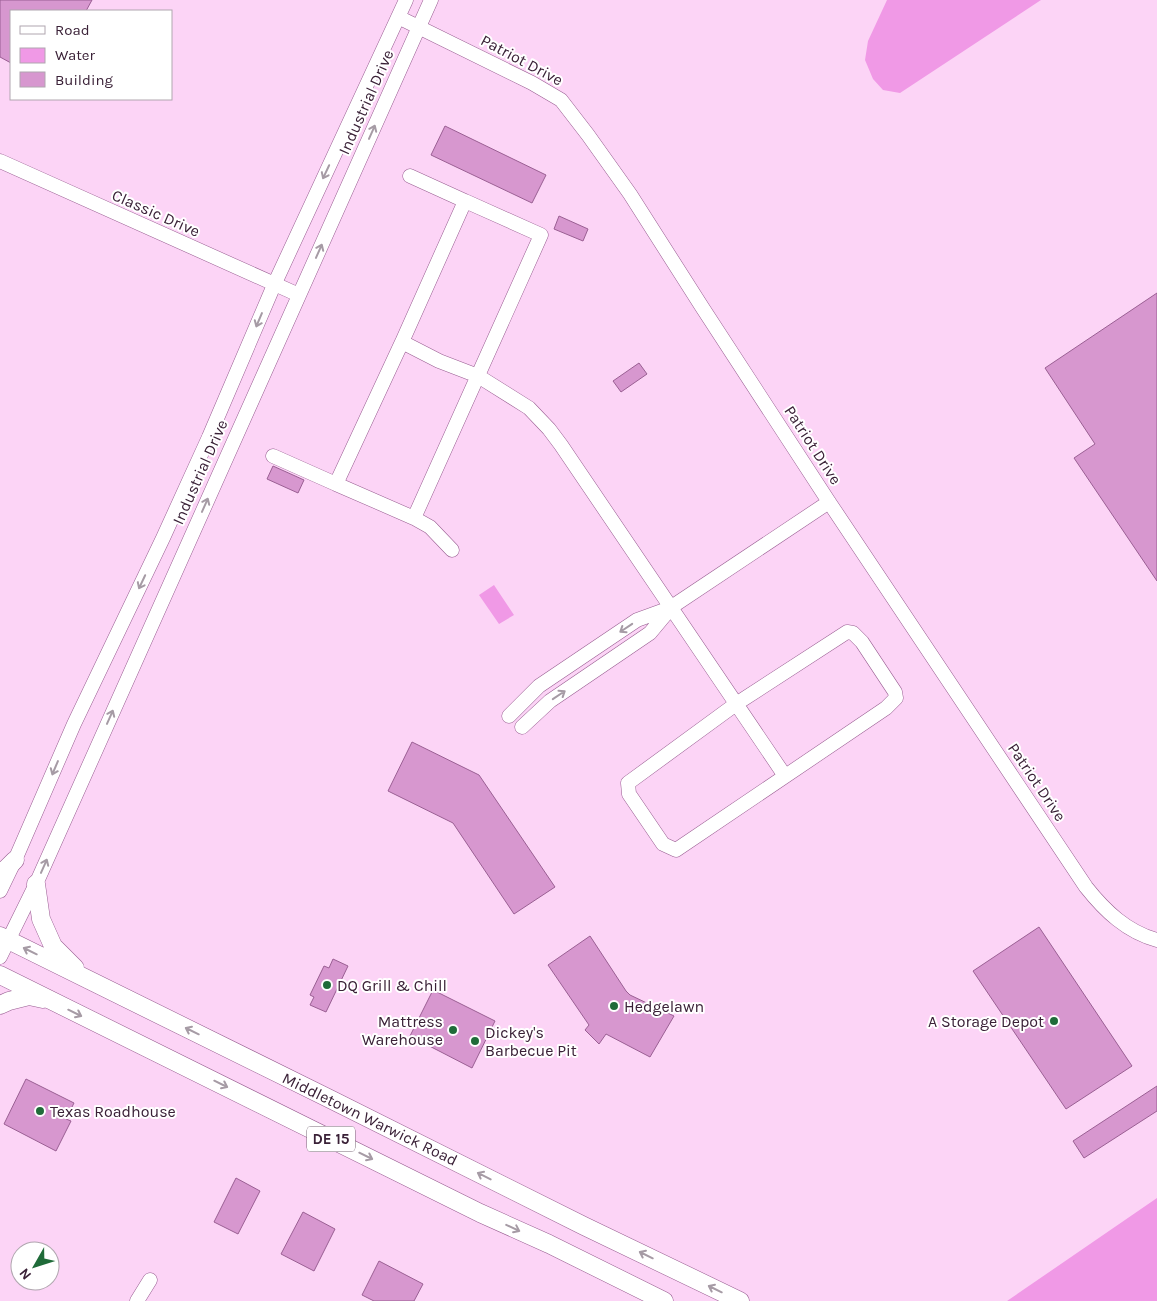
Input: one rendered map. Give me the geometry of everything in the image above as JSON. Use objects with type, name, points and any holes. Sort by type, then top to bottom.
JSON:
[{"type":"main road","points":[[0,875],[15,860]]},
{"type":"main road","points":[[36,884],[41,919],[53,946],[84,978]]},
{"type":"main road","name":"Middletown Warwick Road","points":[[4,938],[740,1301]]},
{"type":"main road","name":"DE 15","points":[[0,975],[471,1208],[664,1301]]},
{"type":"main road","points":[[0,1005],[29,996],[50,1000]]},
{"type":"street","name":"Industrial Drive","points":[[0,891],[74,724],[163,538],[209,437],[274,285],[406,0]]},
{"type":"street","name":"Industrial Drive","points":[[0,957],[4,938],[36,884],[431,0]]},
{"type":"street","name":"Patriot Drive","points":[[398,17],[532,82],[561,100],[630,194],[829,502],[1086,887],[1097,901],[1122,924],[1157,940]]},
{"type":"street","name":"Classic Drive","points":[[0,161],[299,295]]},
{"type":"street","points":[[410,176],[541,235],[414,518]]},
{"type":"street","points":[[336,484],[465,201]]},
{"type":"street","points":[[402,342],[439,361],[478,376],[529,408],[549,429],[785,776]]},
{"type":"street","points":[[272,456],[414,518],[430,528],[452,550]]},
{"type":"street","points":[[509,716],[539,686],[637,620],[670,608],[829,502]]},
{"type":"street","points":[[522,727],[550,701],[650,632],[670,608]]},
{"type":"street","points":[[847,632],[853,633],[862,642],[895,692],[896,698],[886,708],[676,850],[664,844],[629,794],[628,783],[736,704],[847,632]]},
{"type":"street","points":[[136,1301],[150,1280]]},
{"type":"water","points":[[887,0],[1041,0],[900,93],[883,90],[873,79],[865,60],[868,41]]},
{"type":"water","points":[[494,585],[514,615],[499,624],[479,595]]},
{"type":"water","points":[[1157,1198],[1157,1301],[1007,1301]]},
{"type":"building","points":[[0,0],[92,0],[87,10],[10,10],[10,62],[0,57]]},
{"type":"building","points":[[445,126],[546,175],[532,203],[431,155]]},
{"type":"building","points":[[559,216],[588,229],[583,241],[554,229]]},
{"type":"building","points":[[1157,293],[1157,581],[1074,458],[1095,444],[1045,368]]},
{"type":"building","points":[[639,363],[647,374],[621,392],[613,381]]},
{"type":"building","points":[[273,466],[304,480],[298,493],[267,479]]},
{"type":"building","points":[[412,742],[479,775],[555,887],[514,914],[453,823],[388,791]]},
{"type":"building","name":"A Storage Depot","points":[[1039,927],[1132,1066],[1066,1109],[973,971]]},
{"type":"building","name":"Hedgelawn","points":[[590,936],[630,995],[674,1016],[650,1057],[606,1034],[599,1044],[585,1030],[589,1025],[548,965]]},
{"type":"building","points":[[333,959],[348,966],[326,1012],[310,1005],[314,997],[310,995],[324,966],[329,968]]},
{"type":"building","points":[[433,990],[495,1021],[472,1068],[410,1036]]},
{"type":"building","name":"Texas Roadhouse","points":[[26,1079],[74,1103],[66,1119],[71,1121],[56,1151],[4,1124]]},
{"type":"building","points":[[1157,1086],[1157,1111],[1084,1158],[1073,1141]]},
{"type":"building","points":[[236,1178],[260,1191],[238,1234],[214,1222]]},
{"type":"building","points":[[303,1212],[335,1229],[314,1271],[281,1254]]},
{"type":"building","points":[[379,1261],[423,1284],[414,1301],[374,1301],[362,1295]]},
{"type":"place","name":"DQ Grill & Chill","points":[[327,985]]},
{"type":"place","name":"Hedgelawn","points":[[614,1006]]},
{"type":"place","name":"A Storage Depot","points":[[1054,1021]]},
{"type":"place","name":"Mattress Warehouse","points":[[453,1030]]},
{"type":"place","name":"Dickey's Barbecue Pit","points":[[475,1041]]},
{"type":"place","name":"Texas Roadhouse","points":[[40,1111]]}]
